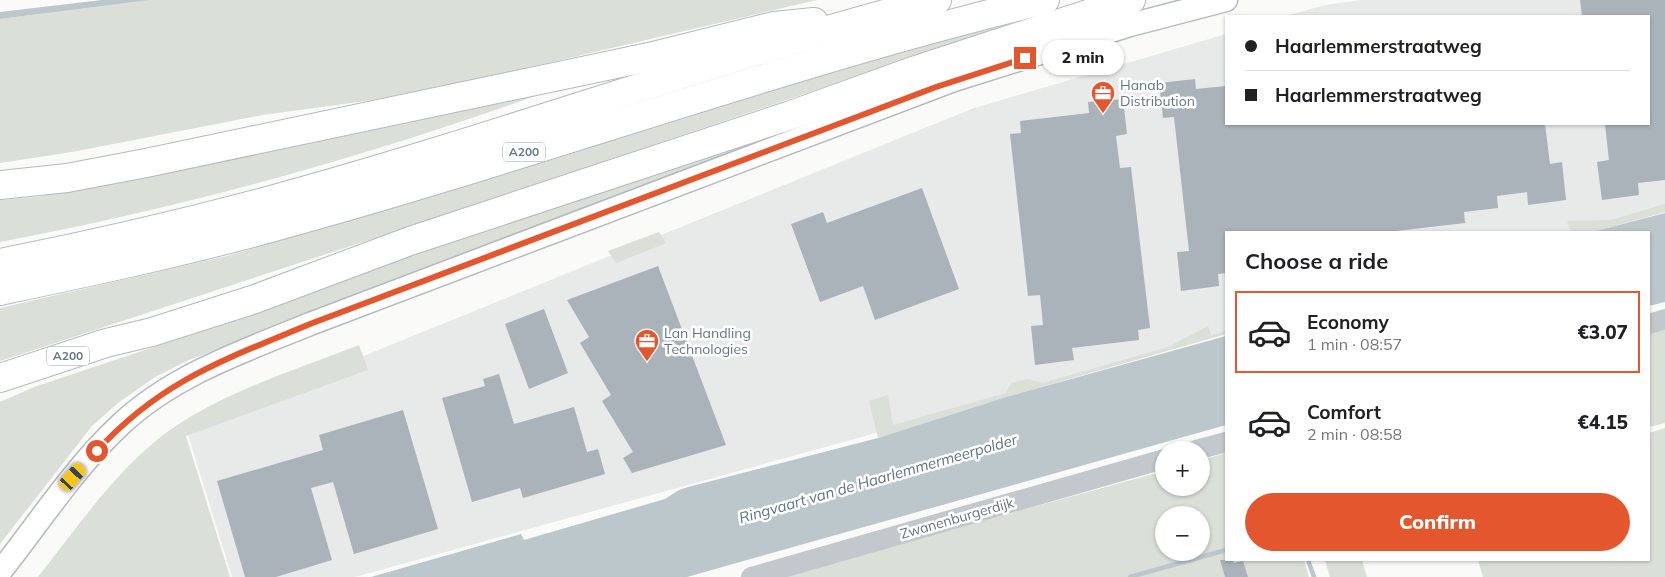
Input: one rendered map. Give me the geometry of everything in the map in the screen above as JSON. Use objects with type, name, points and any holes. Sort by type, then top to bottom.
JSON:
[{"type":"highway","name":"A200","points":[[0,264],[99,243],[273,200],[885,13],[937,0]]},
{"type":"highway","name":"A200","points":[[0,291],[155,258],[282,225],[864,48],[1045,0]]},
{"type":"highway","name":"A200","points":[[0,378],[255,300],[429,235],[788,116],[916,70],[1131,0]]},
{"type":"highway","name":"A200","points":[[0,185],[67,178],[146,163],[649,57],[774,26],[885,13]]},
{"type":"highway","points":[[0,385],[30,368]]},
{"type":"main road","points":[[0,572],[73,477],[120,425],[161,393],[210,365],[310,324],[954,80],[1130,25],[1226,0]]},
{"type":"street","points":[[1650,324],[1665,319]]},
{"type":"street","points":[[1210,446],[1225,442]]},
{"type":"street","name":"Zwanenburgerdijk","points":[[751,577],[1155,462]]},
{"type":"shaded area","points":[[150,0],[817,0],[509,72],[373,100],[263,115],[72,152],[0,163],[0,19]]},
{"type":"shaded area","points":[[1361,0],[1665,0],[1665,212],[1597,231],[1225,231],[1225,334],[1006,397],[355,577],[232,577],[186,428],[974,108],[1225,34],[1225,125],[1650,125],[1650,15],[1289,15],[1325,5]]},
{"type":"shaded area","points":[[1058,8],[1056,13],[949,45],[452,213],[0,361],[0,308],[227,256],[561,157],[822,73]]},
{"type":"shaded area","points":[[599,72],[453,124],[303,170],[152,210],[0,242],[0,200],[37,197],[208,164]]},
{"type":"shaded area","points":[[844,111],[460,255],[189,360],[155,377],[118,403],[92,426],[0,544],[0,402],[34,387],[259,312],[422,250]]},
{"type":"shaded area","points":[[1665,204],[1665,212],[1596,231],[1571,231],[1567,221],[1611,220]]},
{"type":"shaded area","points":[[659,232],[666,243],[616,263],[608,251]]},
{"type":"shaded area","points":[[1208,326],[1211,335],[1225,331],[1225,334],[1006,397],[878,438],[869,401],[888,395],[893,425],[1006,393],[1011,383],[1027,379],[1043,383],[1168,347]]},
{"type":"shaded area","points":[[1665,327],[1665,423],[1650,427],[1650,332]]},
{"type":"shaded area","points":[[359,345],[368,370],[186,436],[230,577],[38,577],[104,493],[141,454],[161,437],[182,422],[224,399],[269,379]]},
{"type":"shaded area","points":[[1665,428],[1665,577],[1483,577],[1478,561],[1650,561],[1650,433]]},
{"type":"shaded area","points":[[1225,453],[1225,561],[1304,561],[1309,577],[779,577],[1155,473],[1155,496],[1210,496],[1210,457]]},
{"type":"shaded area","points":[[1325,561],[1362,561],[1367,577],[1330,577]]},
{"type":"water","points":[[102,0],[150,0],[0,19],[0,12]]},
{"type":"water","points":[[1665,213],[1665,302],[1650,306],[1650,231],[1596,231]]},
{"type":"water","name":"Ringvaart van de Haarlemmermeerpolder","points":[[1225,336],[1225,425],[1169,441],[1155,441],[1155,445],[687,577],[371,577],[521,534],[524,540],[665,499],[679,490],[688,487],[878,438],[1006,397]]},
{"type":"building","points":[[1580,0],[1665,0],[1665,180],[1638,183],[1639,195],[1602,200],[1597,162],[1609,160],[1605,125],[1650,125],[1650,15],[1582,15]]},
{"type":"building","points":[[1195,79],[1196,89],[1225,86],[1225,125],[1545,125],[1550,164],[1562,162],[1566,200],[1528,205],[1527,192],[1497,196],[1498,208],[1464,212],[1465,223],[1396,231],[1225,231],[1225,273],[1218,274],[1219,286],[1181,291],[1177,252],[1189,251],[1174,117],[1163,118],[1159,83]]},
{"type":"building","points":[[1123,99],[1127,134],[1116,136],[1120,168],[1131,167],[1150,328],[1138,330],[1139,340],[1072,348],[1074,360],[1035,365],[1031,326],[1043,325],[1040,295],[1028,296],[1010,134],[1021,133],[1020,121],[1089,113],[1088,102]]},
{"type":"building","points":[[922,188],[959,289],[875,320],[863,286],[820,302],[791,224],[823,212],[827,223]]},
{"type":"building","points":[[658,266],[726,445],[632,473],[623,458],[633,452],[602,401],[611,395],[580,343],[589,337],[567,300]]},
{"type":"building","points":[[544,309],[568,373],[529,389],[505,324]]},
{"type":"building","points":[[499,374],[514,424],[574,407],[587,452],[598,449],[605,474],[523,498],[520,488],[472,502],[442,398],[485,386],[483,379]]},
{"type":"building","points":[[403,410],[438,529],[354,554],[333,482],[311,488],[332,560],[276,577],[245,577],[217,481],[323,450],[319,435]]},
{"type":"building","points":[[1220,560],[1233,561],[1234,563],[1243,561],[1248,577],[1225,577]]},
{"type":"waterway","points":[[1130,577],[1225,550]]},
{"type":"waterway","points":[[1308,561],[1314,577]]},
{"type":"place","name":"Hanab Distribution","points":[[1103,114]]},
{"type":"place","name":"Lan Handling Technologies","points":[[647,362]]},
{"type":"route","points":[[97,451],[120,425],[161,393],[210,365],[310,324],[954,80],[1025,58]]}]
